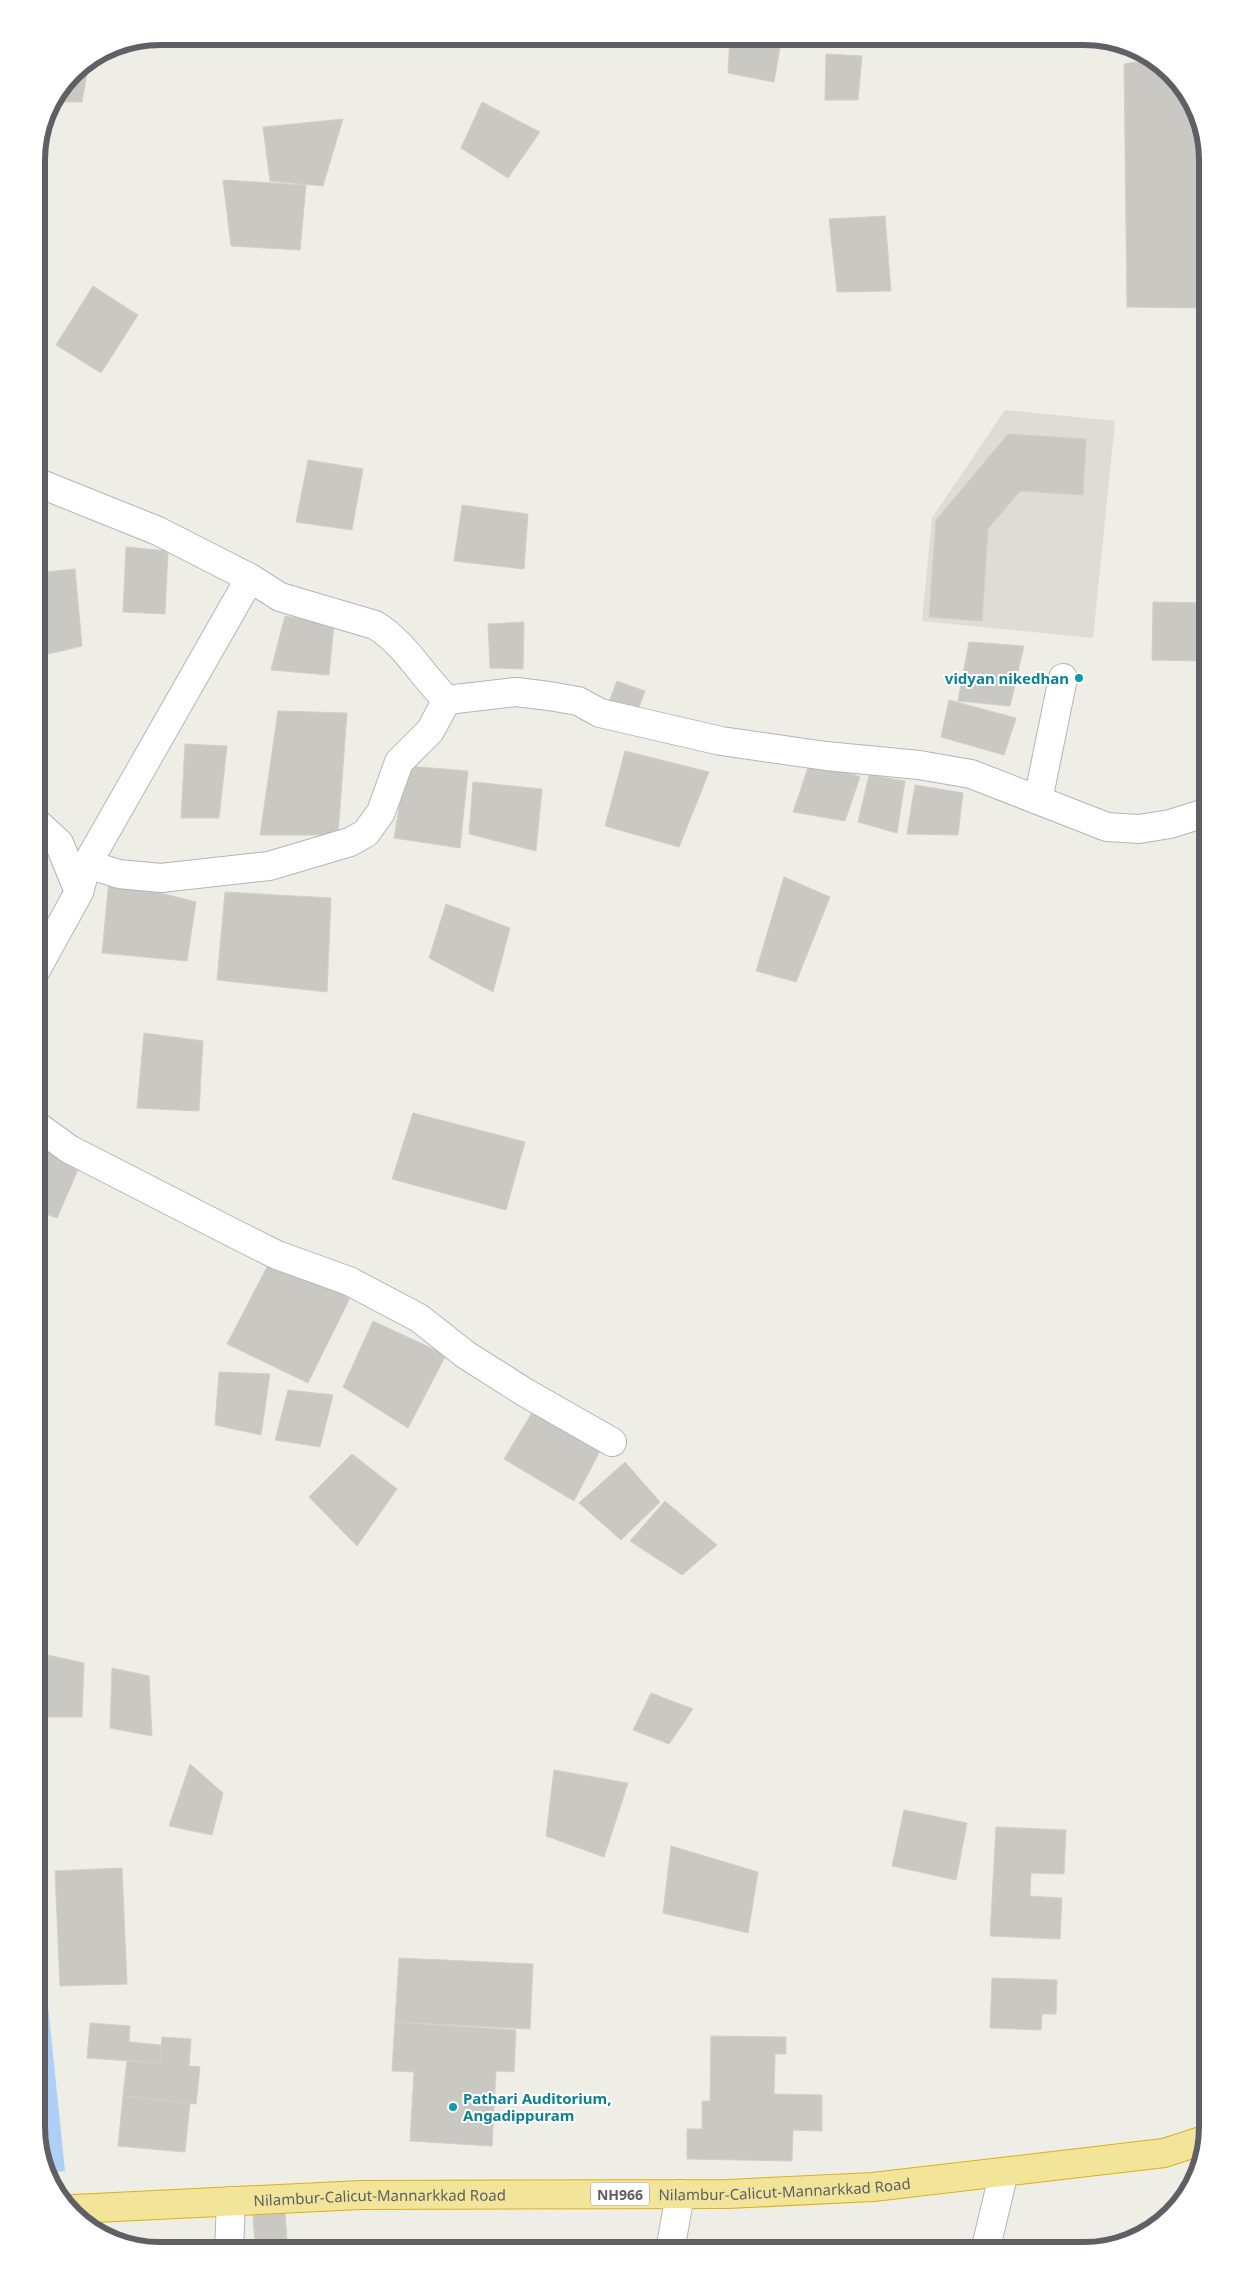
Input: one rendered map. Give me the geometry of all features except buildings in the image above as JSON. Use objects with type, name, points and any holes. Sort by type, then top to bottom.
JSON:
[{"type":"highway","name":"Nilambur-Calicut-Mannarkkad Road","points":[[80,2209],[361,2195],[728,2194],[873,2187],[1164,2153],[1198,2142]]},
{"type":"street","points":[[45,486],[158,531],[250,578],[280,597],[375,625],[389,634],[408,652],[432,685],[446,700]]},
{"type":"street","points":[[45,954],[79,892],[87,864],[250,578]]},
{"type":"street","points":[[1038,800],[1063,678]]},
{"type":"street","points":[[446,700],[516,692],[549,696],[578,701],[600,713],[721,741],[826,756],[919,765],[971,774],[1107,827],[1146,828],[1170,824],[1199,815]]},
{"type":"street","points":[[87,864],[119,874],[161,878],[268,866],[350,842],[366,833],[381,812],[399,762],[430,731],[446,700]]},
{"type":"street","points":[[45,830],[59,843],[79,892]]},
{"type":"street","points":[[45,1132],[69,1149],[231,1232],[277,1254],[349,1281],[419,1318],[466,1355],[526,1394],[612,1442]]},
{"type":"street","points":[[987,2242],[1004,2172]]},
{"type":"street","points":[[672,2242],[680,2194]]},
{"type":"street","points":[[229,2242],[231,2201]]},
{"type":"shaded area","points":[[1005,410],[1115,421],[1093,638],[922,621],[932,518]]},
{"type":"water","points":[[45,1977],[65,2171],[55,2172],[46,2142]]},
{"type":"place","name":"vidyan nikedhan","points":[[1079,678]]},
{"type":"place","name":"Pathari Auditorium, Angadippuram","points":[[453,2107]]}]
